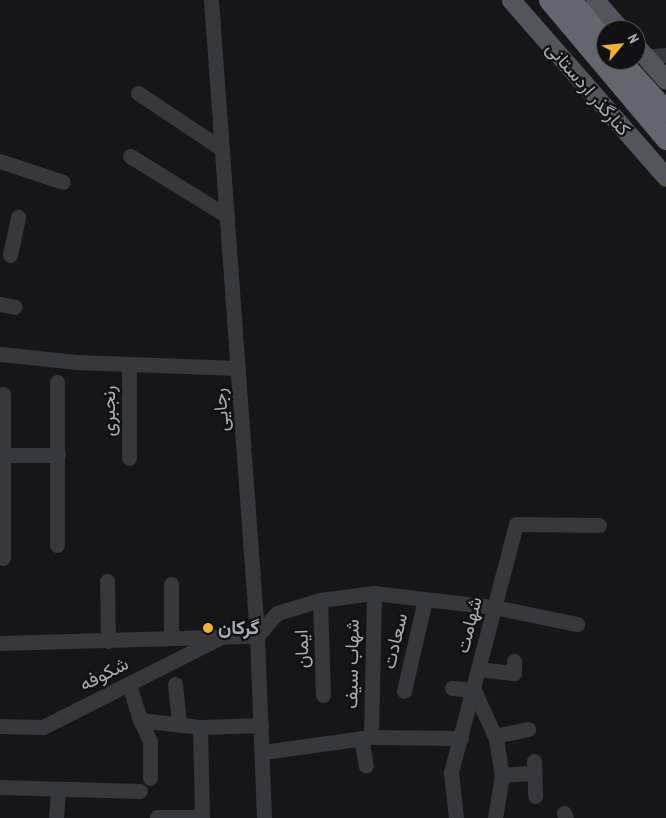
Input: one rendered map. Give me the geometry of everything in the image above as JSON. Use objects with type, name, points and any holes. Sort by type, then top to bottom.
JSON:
[{"type":"highway","points":[[549,0],[666,139]]},
{"type":"highway","points":[[570,0],[596,31]]},
{"type":"highway","points":[[629,70],[666,111]]},
{"type":"main road","name":"کنارگذر اردستانی","points":[[511,0],[666,177]]},
{"type":"main road","points":[[595,0],[612,20]]},
{"type":"main road","points":[[646,58],[666,80]]},
{"type":"street","name":"رجایی","points":[[211,0],[258,636],[264,818]]},
{"type":"street","points":[[646,53],[666,55]]},
{"type":"street","points":[[138,92],[222,149]]},
{"type":"street","points":[[130,156],[227,216]]},
{"type":"street","points":[[0,161],[63,182]]},
{"type":"street","points":[[10,256],[6,236],[18,217]]},
{"type":"street","points":[[0,354],[129,364],[238,368]]},
{"type":"street","name":"رنجبری","points":[[129,364],[129,458]]},
{"type":"street","points":[[57,382],[57,545]]},
{"type":"street","points":[[3,394],[3,558]]},
{"type":"street","points":[[2,455],[58,455]]},
{"type":"street","name":"شهامت","points":[[456,818],[451,772],[516,524],[599,524]]},
{"type":"street","points":[[107,582],[108,641]]},
{"type":"street","points":[[171,584],[176,638],[172,650],[171,663]]},
{"type":"street","points":[[0,643],[258,636],[277,613],[320,600],[374,593],[494,607],[577,624]]},
{"type":"street","name":"شهاب سیف","points":[[366,766],[374,593]]},
{"type":"street","name":"سعادت","points":[[404,692],[425,599]]},
{"type":"street","name":"ایمان","points":[[320,600],[323,696]]},
{"type":"street","name":"شکوفه","points":[[0,726],[43,727],[220,637]]},
{"type":"street","points":[[479,669],[514,673]]},
{"type":"street","points":[[129,684],[140,720],[150,741],[150,778]]},
{"type":"street","points":[[176,684],[179,722]]},
{"type":"street","points":[[452,688],[474,690],[495,736],[502,775],[495,818]]},
{"type":"street","points":[[140,720],[179,722],[200,726],[261,725]]},
{"type":"street","points":[[157,817],[202,818],[200,726]]},
{"type":"street","points":[[495,736],[528,729]]},
{"type":"street","points":[[262,752],[366,738],[461,738]]},
{"type":"street","points":[[502,775],[534,767],[535,796]]},
{"type":"street","points":[[0,787],[140,791]]},
{"type":"street","points":[[56,818],[58,790]]},
{"type":"place","name":"گرکان","points":[[208,628]]}]
